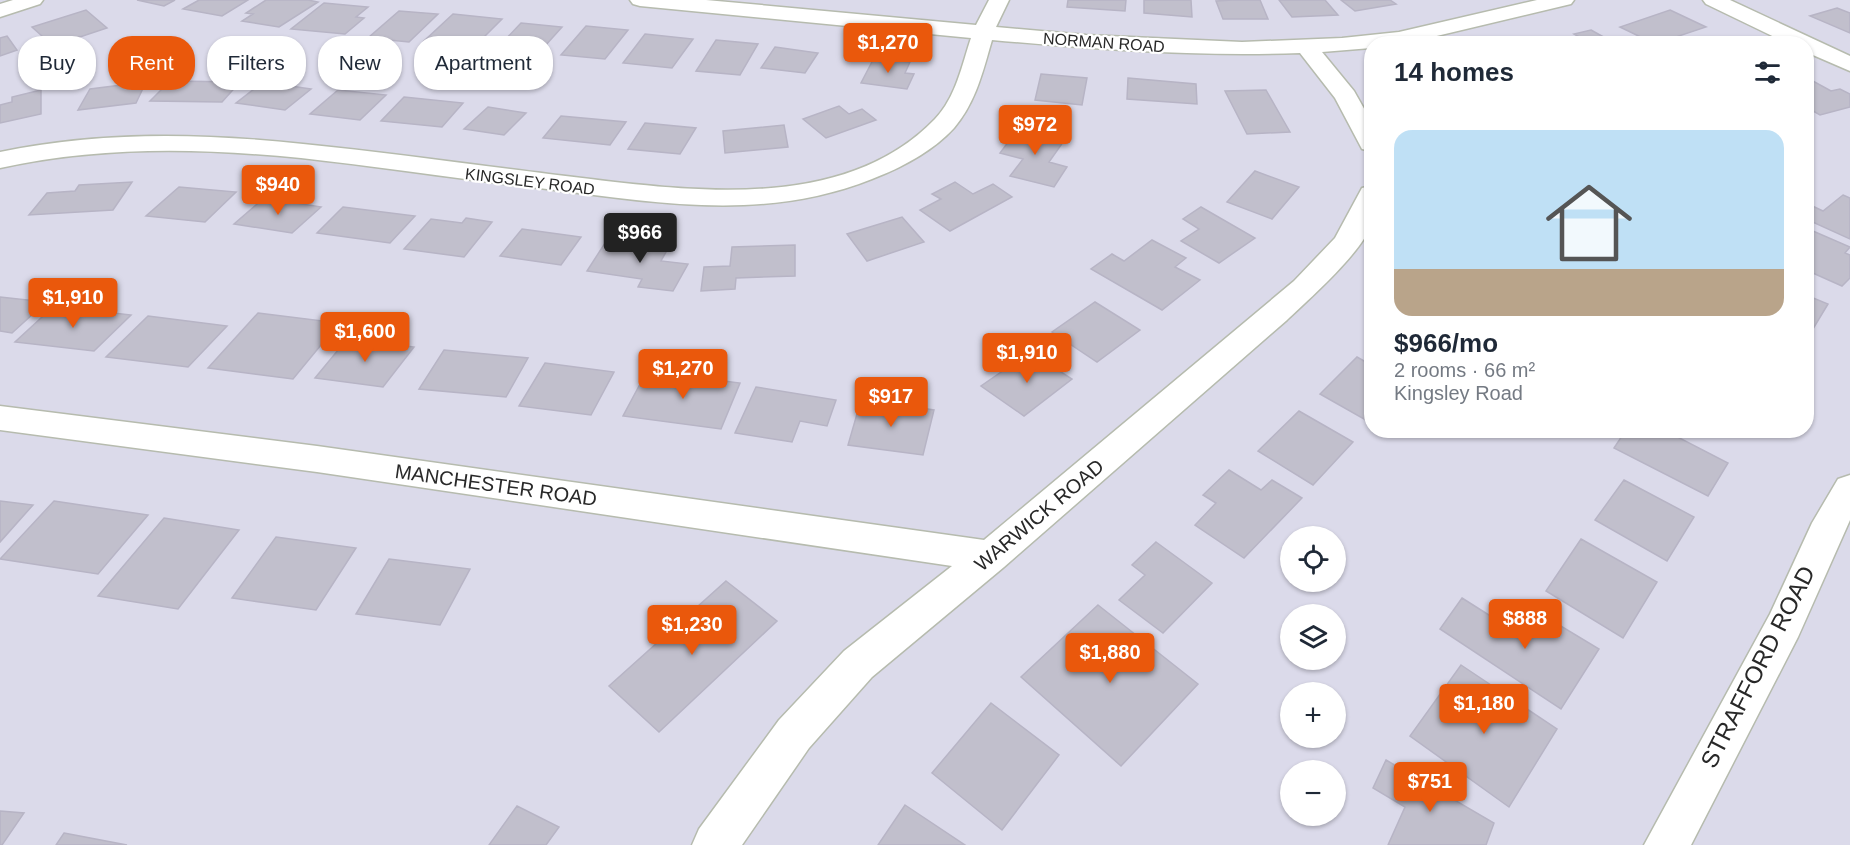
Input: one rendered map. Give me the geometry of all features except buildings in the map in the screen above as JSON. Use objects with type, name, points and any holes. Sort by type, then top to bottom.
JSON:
[{"type":"street","points":[[0,11],[33,0]]},
{"type":"street","name":"NORMAN ROAD","points":[[640,0],[983,33],[1163,47],[1306,47],[1364,41]]},
{"type":"street","name":"KINGSLEY ROAD","points":[[0,160],[72,147],[170,142],[321,155],[653,196],[752,196],[812,189],[848,180],[879,167],[911,150],[942,125],[964,97],[983,33],[999,0]]},
{"type":"street","name":"NORMAN ROAD","points":[[1408,36],[1564,0]]},
{"type":"street","points":[[1713,0],[1790,36]]},
{"type":"street","points":[[1306,47],[1346,96],[1364,131]]},
{"type":"street","points":[[1814,47],[1850,64]]},
{"type":"street","name":"WARWICK ROAD","points":[[715,845],[794,734],[858,664],[991,556],[1276,313],[1321,270],[1354,229],[1364,208]]},
{"type":"street","name":"MANCHESTER ROAD","points":[[0,418],[317,459],[991,556]]},
{"type":"street","name":"STRAFFORD ROAD","points":[[1667,845],[1784,625],[1830,523],[1850,489]]}]
